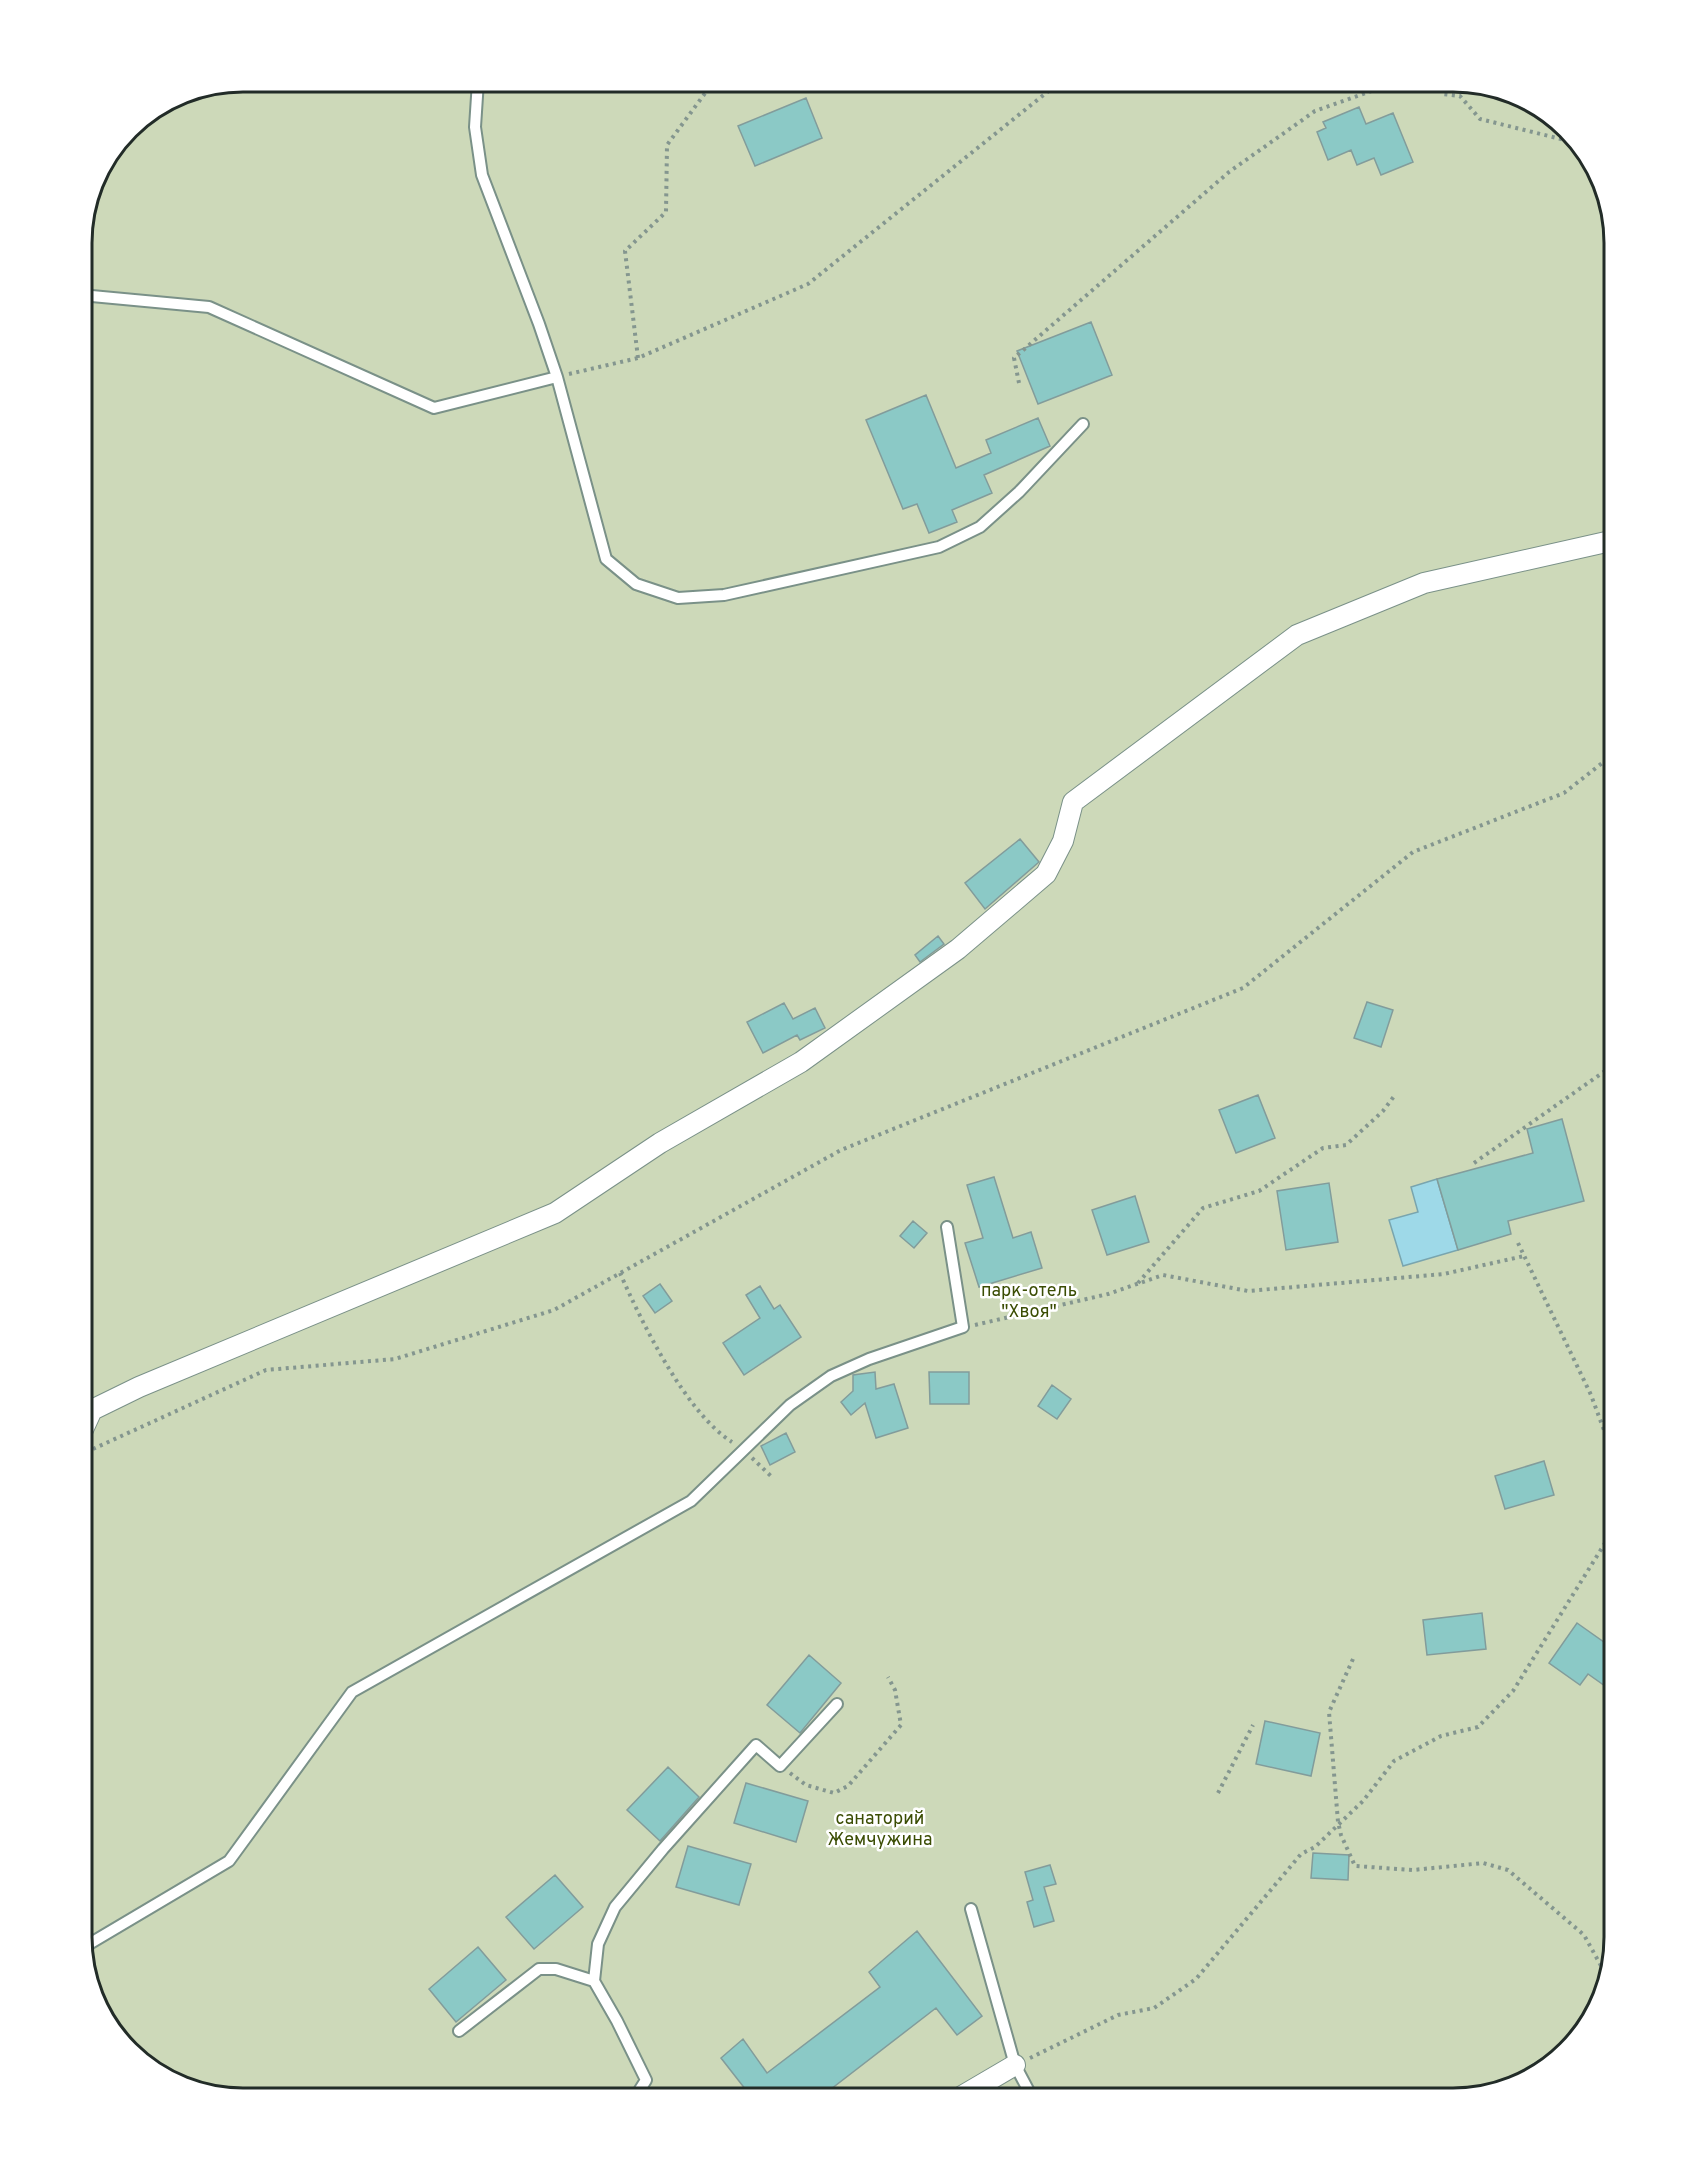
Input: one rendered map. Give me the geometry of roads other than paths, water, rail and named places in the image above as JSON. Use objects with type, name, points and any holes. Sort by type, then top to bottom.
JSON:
[{"type":"street","points":[[92,1410],[139,1387],[555,1213],[660,1143],[801,1062],[958,949],[1046,874],[1063,841],[1073,802],[1297,635],[1424,583],[1604,542]]},
{"type":"street","points":[[976,2088],[1015,2065]]},
{"type":"lane","points":[[477,92],[474,127],[482,175],[557,377],[606,559],[636,584],[678,598],[724,595],[939,547],[980,527],[1019,492],[1083,424]]},
{"type":"lane","points":[[92,296],[209,307],[434,408],[557,377]]},
{"type":"lane","points":[[92,1942],[229,1861],[352,1692],[691,1501],[790,1405],[831,1376],[869,1359],[963,1327],[947,1227]]},
{"type":"lane","points":[[641,2088],[646,2080],[618,2021],[594,1981],[598,1944],[615,1907],[663,1849],[756,1745],[780,1766],[837,1704]]},
{"type":"lane","points":[[971,1909],[1015,2065],[1027,2088]]},
{"type":"lane","points":[[459,2031],[539,1969],[556,1969],[594,1981]]},
{"type":"water","points":[[1437,1179],[1458,1250],[1403,1266],[1389,1220],[1418,1212],[1411,1187]]},
{"type":"park label","name":"парк-отель \"Хвоя\"","points":[[1029,1301]]},
{"type":"park label","name":"санаторий Жемчужина","points":[[880,1829]]}]
